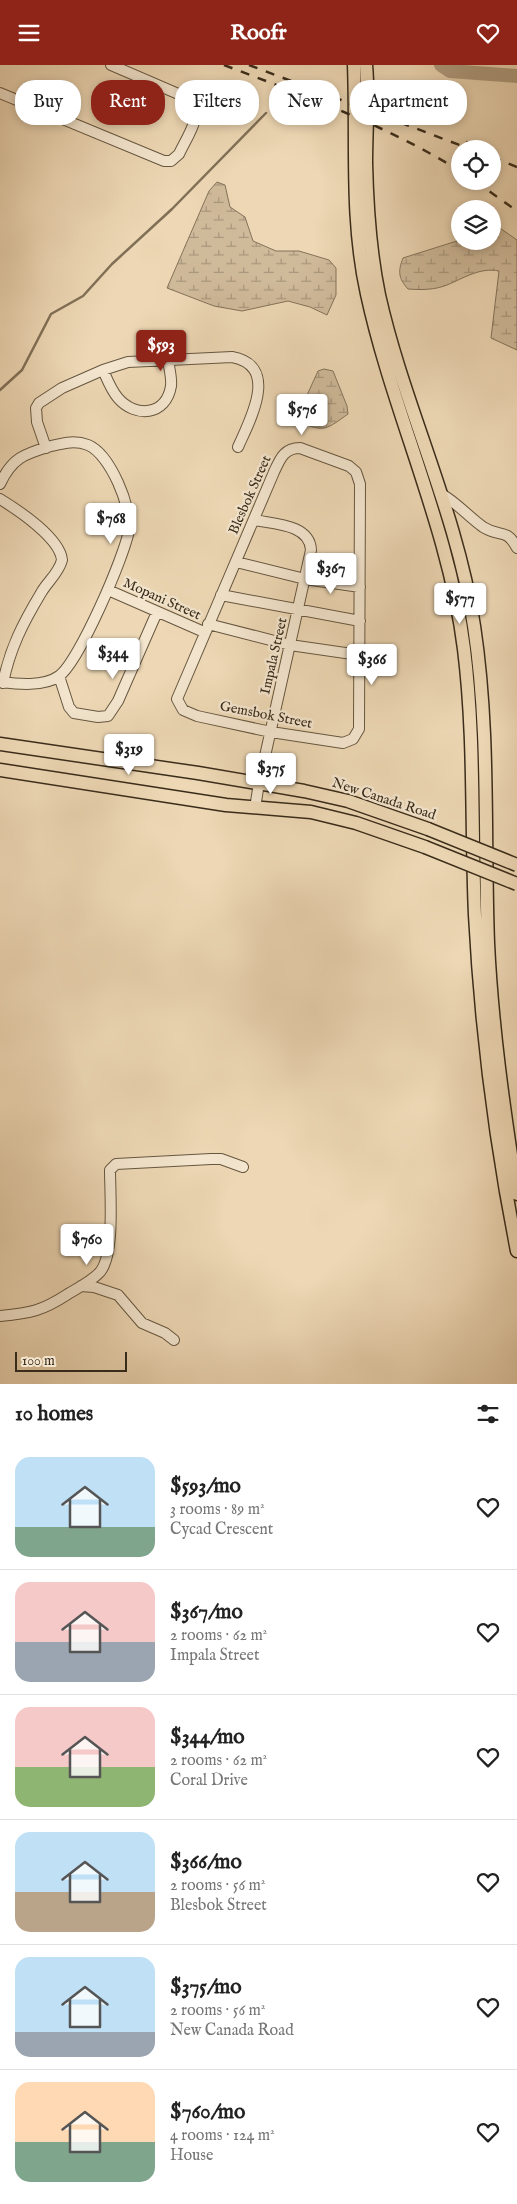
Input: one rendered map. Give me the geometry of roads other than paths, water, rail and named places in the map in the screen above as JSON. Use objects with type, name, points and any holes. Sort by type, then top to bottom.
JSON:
[{"type":"main road","points":[[354,65],[355,195],[358,240],[366,291],[380,346],[434,515],[450,573],[464,650],[471,739],[475,914],[482,1017],[493,1107],[517,1251]]},
{"type":"main road","points":[[366,65],[368,204],[370,239],[379,294],[396,356],[443,495],[456,540],[466,583],[480,673],[490,979],[500,1085],[517,1194]]},
{"type":"main road","name":"New Canada Road","points":[[0,744],[259,783],[348,801],[428,829],[517,865]]},
{"type":"main road","points":[[0,770],[186,799],[324,814],[425,847],[517,884]]},
{"type":"street","points":[[0,93],[166,162],[174,159],[179,154],[196,117],[195,105],[190,99],[111,65]]},
{"type":"street","points":[[46,448],[35,415],[39,403],[62,388],[103,370],[128,362],[232,357],[243,360],[253,370],[257,376],[259,390],[252,415],[238,447]]},
{"type":"street","points":[[103,370],[117,397],[133,410],[147,411],[162,404],[168,394],[171,378],[168,359]]},
{"type":"street","points":[[0,485],[6,471],[14,460],[46,448],[71,442],[92,447],[114,476],[126,501],[129,530],[108,590],[79,647],[59,676],[38,683],[1,682],[11,648],[41,592],[59,569],[62,561],[56,546],[28,516],[0,499]]},
{"type":"street","name":"Blesbok Street","points":[[178,703],[178,693],[274,471],[283,455],[288,451],[297,448],[303,449],[351,467],[359,478],[361,491],[359,729],[353,739]]},
{"type":"street","points":[[443,495],[456,503],[482,526],[496,533],[505,533],[511,536],[517,548]]},
{"type":"street","name":"Impala Street","points":[[254,520],[294,529],[308,537],[311,549],[255,808]]},
{"type":"street","points":[[236,561],[305,579],[360,587]]},
{"type":"street","name":"Mopani Street","points":[[108,590],[158,612],[206,628],[290,645],[359,655]]},
{"type":"street","points":[[221,595],[298,611],[360,621]]},
{"type":"street","points":[[59,676],[69,707],[74,713],[98,717],[108,716],[118,701],[158,612]]},
{"type":"street","name":"Gemsbok Street","points":[[178,703],[183,711],[197,716],[271,732],[340,743],[353,739]]},
{"type":"street","points":[[0,1316],[30,1313],[52,1304],[100,1272],[107,1252],[111,1224],[110,1170],[116,1164],[221,1159],[243,1167]]},
{"type":"street","points":[[81,1286],[94,1287],[118,1295],[142,1323],[166,1333],[174,1340]]},
{"type":"waterway","points":[[441,65],[450,71],[517,76]]},
{"type":"waterway","points":[[0,390],[22,370],[51,314],[83,296],[112,264],[172,209],[266,113]]},
{"type":"railway","points":[[224,65],[345,112],[403,139],[451,166]]},
{"type":"railway","points":[[249,65],[451,142]]},
{"type":"railway","points":[[501,161],[517,167]]},
{"type":"railway","points":[[488,190],[517,211]]}]
